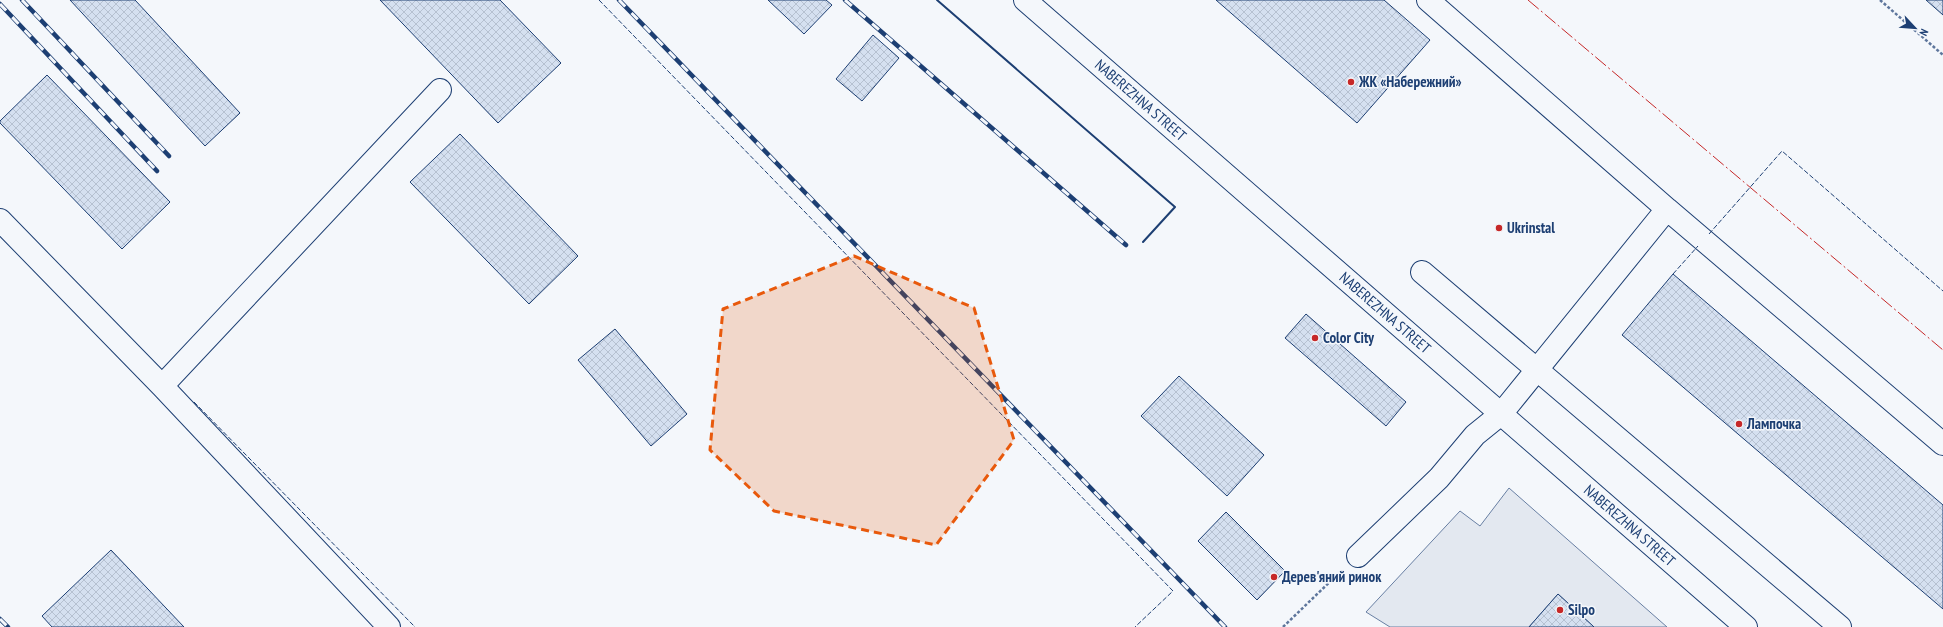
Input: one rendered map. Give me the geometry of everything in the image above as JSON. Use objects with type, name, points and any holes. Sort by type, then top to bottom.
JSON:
[{"type":"main road","name":"NABEREZHNA STREET","points":[[1024,0],[1746,627]]},
{"type":"main road","points":[[1428,0],[1667,209],[1943,444]]},
{"type":"main road","points":[[162,386],[440,90]]},
{"type":"main road","points":[[1358,556],[1439,478],[1475,435],[1501,414],[1667,209]]},
{"type":"main road","points":[[0,220],[162,386],[389,627]]},
{"type":"main road","points":[[1422,272],[1538,368],[1840,627]]},
{"type":"path","points":[[1880,0],[1943,55]]},
{"type":"path","points":[[1283,627],[1358,556]]},
{"type":"highlighted area","points":[[854,256],[974,308],[1014,440],[936,545],[774,511],[710,450],[723,309]]},
{"type":"shaded area","points":[[1509,488],[1667,627],[1594,627],[1558,594],[1529,627],[1390,627],[1366,612],[1460,511],[1480,526]]},
{"type":"building","points":[[70,0],[135,0],[240,113],[205,146]]},
{"type":"building","points":[[380,0],[500,0],[561,63],[498,123]]},
{"type":"building","points":[[768,0],[826,0],[832,5],[804,34]]},
{"type":"building","name":"ЖК «Набережний»","points":[[1216,0],[1384,0],[1430,40],[1357,123]]},
{"type":"building","points":[[1926,0],[1943,0],[1943,15]]},
{"type":"building","points":[[873,35],[899,58],[862,101],[836,79]]},
{"type":"building","points":[[47,75],[170,202],[122,249],[0,123],[0,121]]},
{"type":"building","points":[[460,134],[578,256],[529,304],[410,182]]},
{"type":"building","points":[[1673,274],[1943,505],[1943,609],[1622,335]]},
{"type":"building","points":[[1306,314],[1406,402],[1386,426],[1285,338]]},
{"type":"building","points":[[615,329],[687,414],[651,446],[578,360]]},
{"type":"building","points":[[1179,376],[1264,455],[1227,496],[1141,416]]},
{"type":"building","points":[[1226,512],[1285,571],[1257,600],[1198,541]]},
{"type":"building","points":[[111,550],[184,627],[52,627],[42,616]]},
{"type":"building","name":"Silpo","points":[[1558,594],[1594,627],[1529,627]]},
{"type":"railway","points":[[22,0],[169,156]]},
{"type":"railway","points":[[619,0],[1225,627]]},
{"type":"railway","points":[[845,0],[1126,245]]},
{"type":"railway","points":[[0,4],[157,171]]},
{"type":"railway","points":[[0,619],[8,627]]},
{"type":"fence","points":[[599,0],[1173,591],[1135,627]]},
{"type":"fence","points":[[1709,234],[1782,151],[1943,291]]},
{"type":"fence","points":[[1673,274],[1698,246]]},
{"type":"fence","points":[[194,402],[415,627]]},
{"type":"wall","points":[[937,0],[1175,207],[1143,242]]},
{"type":"power","points":[[1528,0],[1943,350]]},
{"type":"place","name":"ЖК «Набережний»","points":[[1351,82]]},
{"type":"place","name":"Ukrinstal","points":[[1499,228]]},
{"type":"place","name":"Color City","points":[[1315,338]]},
{"type":"place","name":"Лампочка","points":[[1739,424]]},
{"type":"place","name":"Дерев'яний ринок","points":[[1274,577]]},
{"type":"place","name":"Silpo","points":[[1560,610]]}]
